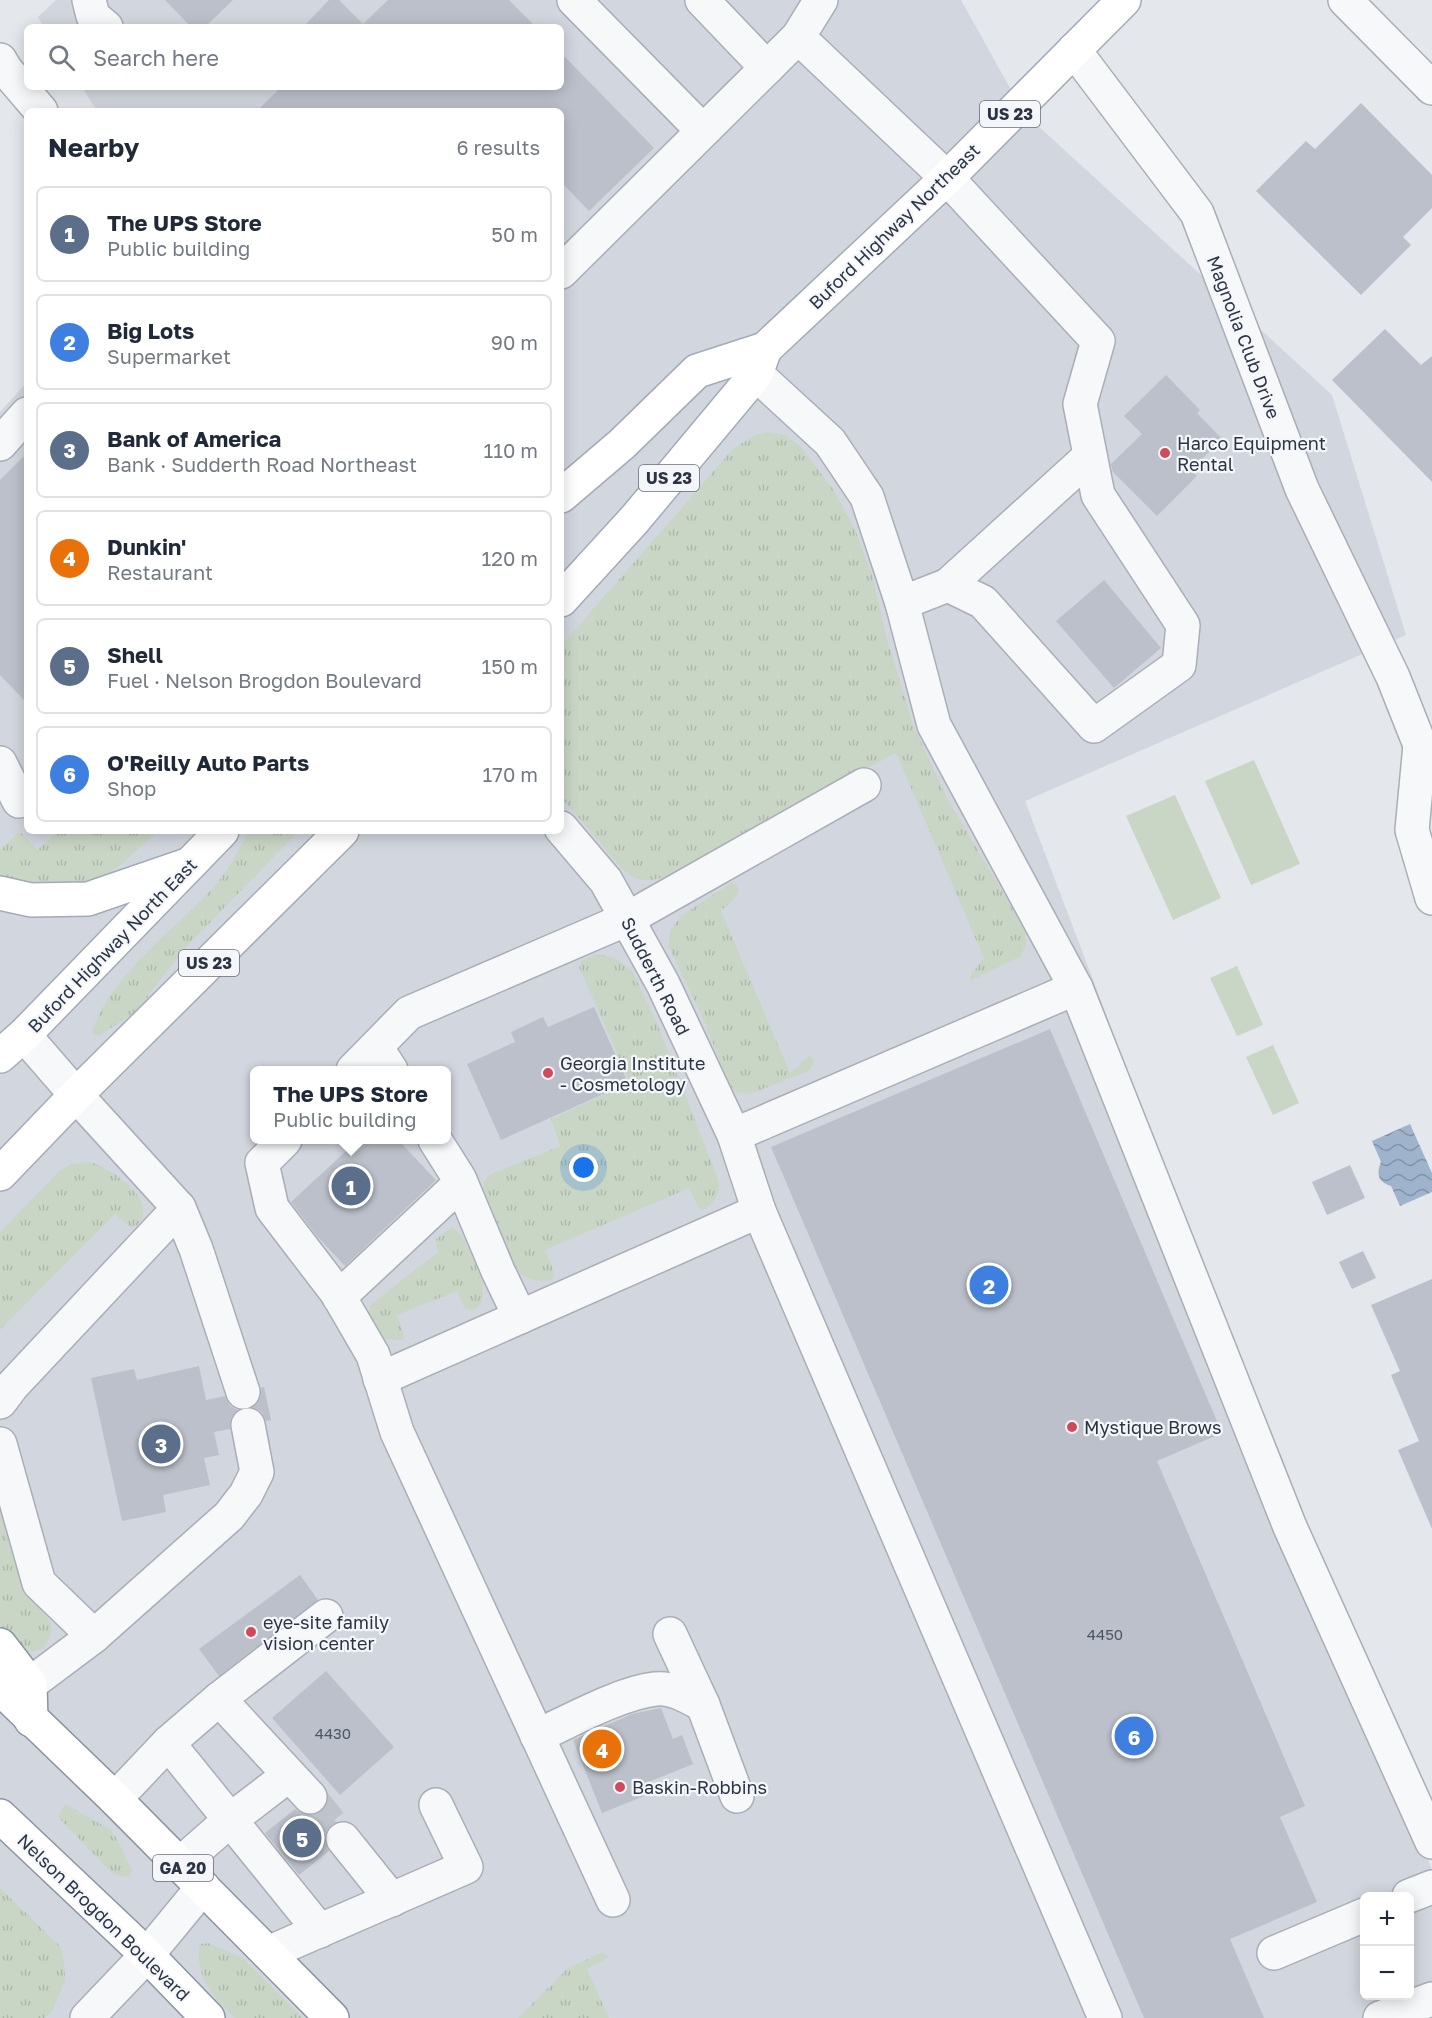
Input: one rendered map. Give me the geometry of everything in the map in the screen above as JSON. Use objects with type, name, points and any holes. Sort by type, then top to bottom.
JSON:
[{"type":"main road","name":"Buford Highway Northeast","points":[[761,361],[1124,0]]},
{"type":"main road","name":"US 23","points":[[564,493],[622,444],[698,371],[761,361]]},
{"type":"main road","name":"US 23","points":[[564,597],[635,519],[761,361]]},
{"type":"main road","name":"Buford Highway North East","points":[[0,1056],[24,1035],[219,834]]},
{"type":"main road","name":"US 23","points":[[0,1174],[76,1095],[339,834]]},
{"type":"main road","points":[[0,893],[31,900],[88,899],[192,864]]},
{"type":"main road","points":[[0,1645],[15,1686]]},
{"type":"main road","name":"GA 20","points":[[15,1686],[32,1720],[116,1799],[332,2018]]},
{"type":"main road","name":"Nelson Brogdon Boulevard","points":[[0,1816],[147,1955],[208,2018]]},
{"type":"street","points":[[88,0],[93,16],[102,24]]},
{"type":"street","points":[[574,0],[704,131]]},
{"type":"street","points":[[702,0],[767,68]]},
{"type":"street","points":[[564,269],[798,37],[821,0]]},
{"type":"street","points":[[1345,0],[1432,88]]},
{"type":"street","points":[[798,37],[947,178],[1098,340],[1080,404],[1098,495],[1183,625],[1179,665],[1094,726],[983,603],[948,585]]},
{"type":"street","name":"Magnolia Club Drive","points":[[1074,50],[1197,213],[1302,489],[1393,677],[1426,756],[1412,830],[1432,898]]},
{"type":"street","points":[[0,60],[38,108]]},
{"type":"street","points":[[761,361],[830,442],[867,497],[902,603],[934,725],[1076,988],[1290,1527],[1432,1842]]},
{"type":"street","points":[[0,444],[24,417]]},
{"type":"street","points":[[902,603],[948,585],[1090,456]]},
{"type":"street","points":[[0,763],[15,805]]},
{"type":"street","points":[[366,1066],[384,1059],[410,1013],[627,919],[864,785]]},
{"type":"street","name":"Sudderth Road","points":[[564,832],[606,881],[663,984],[734,1135],[759,1211],[1105,2018]]},
{"type":"street","points":[[734,1135],[1076,988]]},
{"type":"street","points":[[24,1035],[179,1208],[196,1249],[243,1392]]},
{"type":"street","points":[[281,1144],[262,1163],[272,1208],[339,1297],[373,1355],[397,1432],[613,1900]]},
{"type":"street","points":[[437,1144],[461,1182],[520,1317]]},
{"type":"street","points":[[339,1297],[461,1182]]},
{"type":"street","points":[[0,1402],[12,1386],[179,1208]]},
{"type":"street","points":[[380,1379],[759,1211]]},
{"type":"street","points":[[15,1686],[94,1636],[229,1516],[246,1494],[257,1472],[248,1425]]},
{"type":"street","points":[[0,1444],[39,1583],[94,1636]]},
{"type":"street","points":[[116,1799],[168,1743],[219,1699],[326,1616]]},
{"type":"street","points":[[670,1634],[703,1705],[737,1796]]},
{"type":"street","points":[[537,1736],[615,1701],[656,1689],[679,1692],[703,1705]]},
{"type":"street","points":[[180,1864],[231,1821],[299,1786],[219,1699]]},
{"type":"street","points":[[168,1743],[320,1931]]},
{"type":"street","points":[[268,1953],[466,1867],[436,1805]]},
{"type":"street","points":[[343,1839],[392,1900]]},
{"type":"street","points":[[87,2018],[147,1955],[202,1887]]},
{"type":"street","points":[[1414,1894],[1432,1887]]},
{"type":"street","points":[[1274,1953],[1360,1917]]},
{"type":"street","points":[[1380,2018],[1432,1999]]},
{"type":"shaded area","points":[[56,0],[961,0],[1024,113],[1332,395],[1406,635],[1025,801],[1432,1870],[1432,2018],[0,2018],[0,412],[24,385],[24,834],[564,834],[564,108],[95,108],[84,90],[564,90],[564,24],[42,24],[38,17]]},
{"type":"green space","points":[[770,432],[785,435],[800,446],[835,492],[856,532],[872,575],[887,639],[913,725],[947,798],[1026,932],[1026,945],[1021,956],[972,980],[970,976],[984,958],[896,753],[664,877],[653,880],[638,879],[624,871],[564,801],[564,643],[733,449],[755,435]]},
{"type":"green space","points":[[1254,760],[1300,864],[1251,885],[1205,781]]},
{"type":"green space","points":[[1175,795],[1221,898],[1173,920],[1126,816]]},
{"type":"green space","points":[[18,833],[21,833],[38,850],[55,834],[155,834],[122,864],[96,882],[62,892],[0,879],[0,850]]},
{"type":"green space","points":[[248,834],[296,834],[187,946],[153,989],[142,1007],[99,1036],[94,1035],[92,1032],[100,1012],[112,992],[144,956],[217,883]]},
{"type":"green space","points":[[731,883],[736,886],[738,893],[721,911],[790,1073],[810,1055],[814,1061],[810,1070],[750,1094],[736,1092],[729,1084],[702,1016],[669,946],[671,929],[681,916]]},
{"type":"green space","points":[[594,955],[616,959],[632,971],[657,1023],[719,1182],[718,1191],[713,1203],[702,1210],[698,1207],[689,1188],[545,1250],[553,1268],[552,1280],[534,1280],[519,1273],[492,1216],[484,1183],[491,1174],[560,1146],[551,1119],[630,1083],[579,967],[581,961]]},
{"type":"green space","points":[[1237,966],[1263,1025],[1237,1036],[1210,978]]},
{"type":"green space","points":[[1273,1045],[1299,1103],[1273,1115],[1246,1057]]},
{"type":"green space","points":[[89,1162],[117,1176],[135,1193],[141,1202],[143,1211],[139,1224],[130,1227],[115,1214],[0,1330],[0,1232],[60,1170],[72,1164]]},
{"type":"green space","points":[[452,1227],[462,1235],[483,1281],[481,1303],[475,1310],[465,1309],[457,1291],[397,1315],[404,1334],[403,1340],[383,1339],[368,1315],[370,1305],[438,1252],[436,1239]]},
{"type":"green space","points":[[0,1508],[10,1550],[39,1606],[51,1622],[51,1633],[47,1643],[42,1649],[32,1652],[22,1651],[0,1636]]},
{"type":"green space","points":[[65,1804],[111,1830],[132,1870],[129,1876],[123,1877],[111,1872],[58,1817]]},
{"type":"green space","points":[[0,1888],[61,1947],[65,1980],[53,2010],[45,2018],[0,2018]]},
{"type":"green space","points":[[208,1943],[243,1958],[303,2018],[235,2018],[219,2002],[203,1976],[200,1966],[200,1944]]},
{"type":"green space","points":[[601,1953],[609,1957],[587,1969],[609,2018],[518,2018],[568,1968]]},
{"type":"water","points":[[1410,1124],[1432,1173],[1432,1192],[1400,1206],[1391,1186],[1379,1177],[1381,1162],[1372,1141]]},
{"type":"building","points":[[165,0],[233,0],[208,24],[188,24]]},
{"type":"building","points":[[329,0],[339,0],[363,24],[306,24]]},
{"type":"building","points":[[388,0],[509,0],[533,24],[363,24]]},
{"type":"building","points":[[564,56],[654,148],[589,211],[564,185],[564,108],[260,108],[278,90],[564,90]]},
{"type":"building","points":[[1361,103],[1432,175],[1432,208],[1403,237],[1411,245],[1361,295],[1256,191],[1306,141],[1315,149]]},
{"type":"building","points":[[1385,329],[1421,365],[1432,356],[1432,482],[1332,380]]},
{"type":"building","name":"Harco Equipment Rental","points":[[1166,375],[1200,410],[1197,413],[1222,439],[1191,470],[1197,476],[1157,516],[1113,472],[1111,464],[1142,434],[1124,416]]},
{"type":"building","points":[[24,456],[24,700],[0,675],[0,480]]},
{"type":"building","points":[[1104,580],[1161,648],[1114,688],[1056,621]]},
{"type":"building","name":"Georgia Institute - Cosmetology","points":[[594,1007],[628,1083],[501,1140],[467,1064],[515,1042],[511,1032],[543,1017],[548,1027]]},
{"type":"building","points":[[1050,1029],[1222,1433],[1157,1461],[1305,1806],[1280,1817],[1317,1902],[1230,1939],[1264,2018],[1144,2018],[771,1147]]},
{"type":"building","points":[[354,1144],[402,1144],[436,1180],[345,1266],[317,1236],[291,1202]]},
{"type":"building","points":[[1350,1165],[1365,1198],[1327,1215],[1312,1182]]},
{"type":"building","points":[[1363,1251],[1376,1278],[1352,1289],[1339,1262]]},
{"type":"building","points":[[1432,1279],[1432,1529],[1398,1450],[1419,1441],[1391,1375],[1400,1371],[1371,1305]]},
{"type":"building","points":[[199,1366],[206,1400],[225,1396],[230,1406],[238,1410],[231,1418],[230,1429],[214,1432],[219,1455],[204,1458],[210,1485],[163,1495],[166,1512],[122,1521],[91,1378],[134,1369],[137,1380]]},
{"type":"building","points":[[264,1387],[271,1420],[266,1421],[262,1412],[253,1407],[261,1396],[261,1388]]},
{"type":"building","name":"eye-site family vision center","points":[[300,1575],[318,1600],[219,1676],[199,1649]]},
{"type":"building","points":[[326,1671],[394,1747],[340,1795],[272,1718]]},
{"type":"building","points":[[661,1708],[673,1739],[682,1735],[693,1764],[639,1786],[644,1796],[602,1813],[573,1740],[632,1714]]},
{"type":"building","points":[[324,1808],[336,1822],[325,1833],[325,1842],[329,1851],[299,1875],[265,1833],[295,1809],[304,1815],[314,1815]]},
{"type":"tunnel","points":[[310,1797],[343,1839]]},
{"type":"place","name":"Harco Equipment Rental","points":[[1165,453]]},
{"type":"place","name":"Georgia Institute - Cosmetology","points":[[548,1073]]},
{"type":"place","name":"The UPS Store","points":[[351,1186]]},
{"type":"place","name":"Big Lots","points":[[989,1285]]},
{"type":"place","name":"Mystique Brows","points":[[1072,1427]]},
{"type":"place","name":"Bank of America","points":[[161,1444]]},
{"type":"place","name":"eye-site family vision center","points":[[251,1632]]},
{"type":"place","name":"O'Reilly Auto Parts","points":[[1134,1736]]},
{"type":"place","name":"Dunkin'","points":[[602,1749]]},
{"type":"place","name":"Baskin-Robbins","points":[[620,1787]]},
{"type":"place","name":"Shell","points":[[302,1838]]}]
